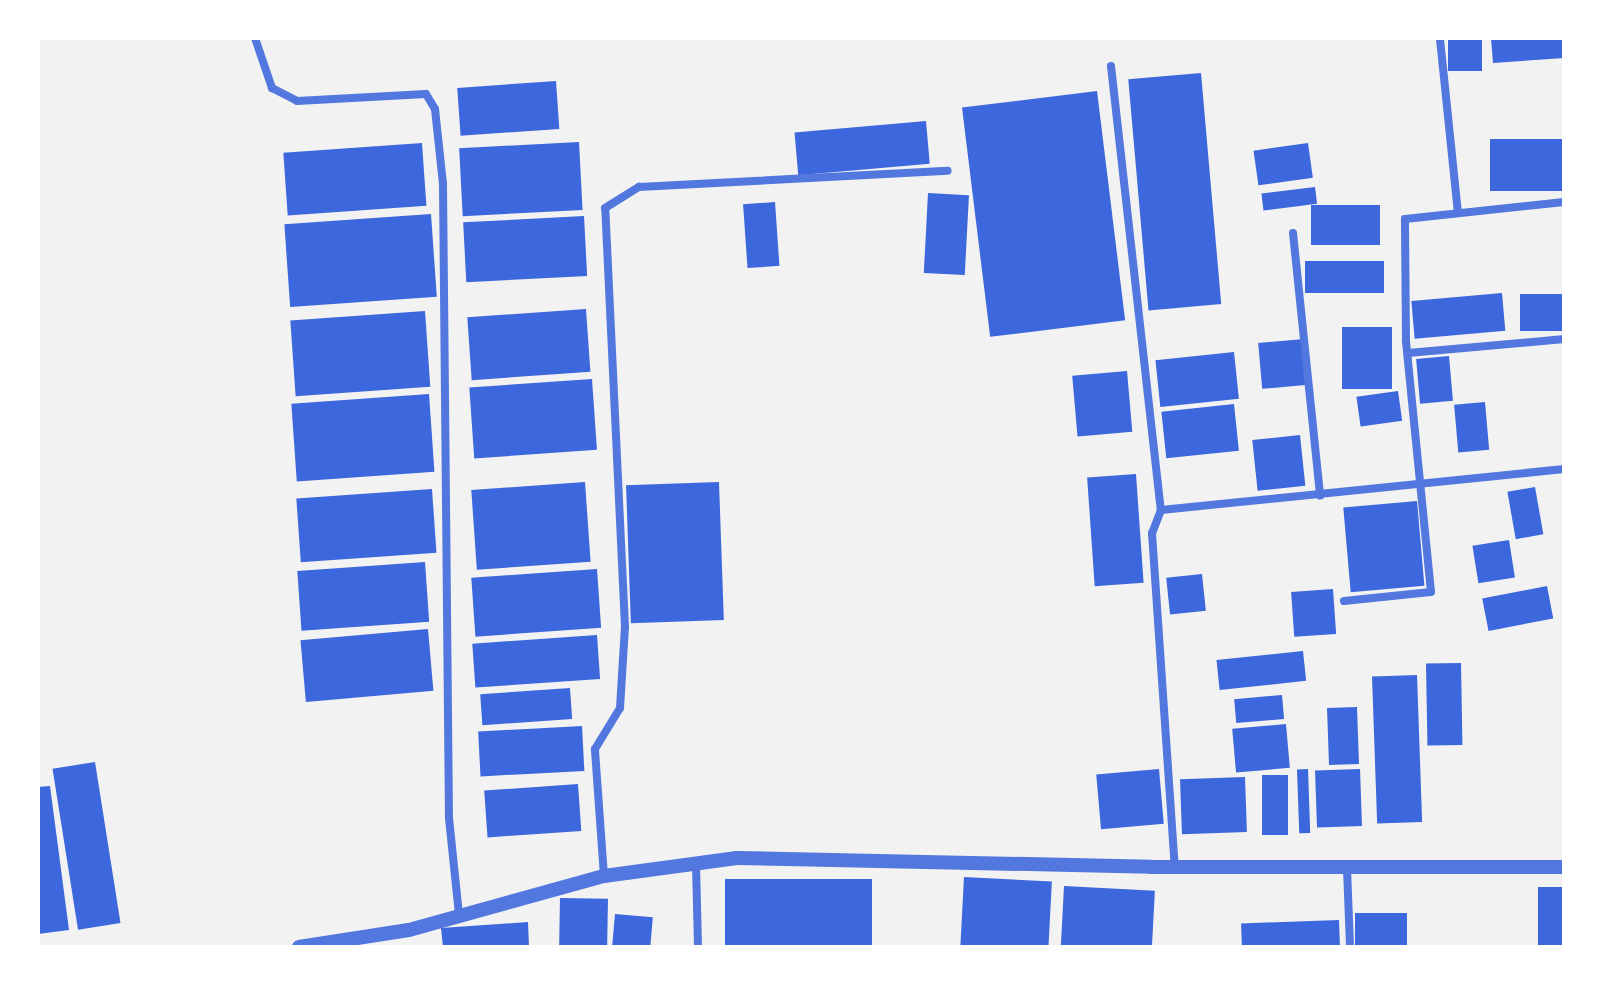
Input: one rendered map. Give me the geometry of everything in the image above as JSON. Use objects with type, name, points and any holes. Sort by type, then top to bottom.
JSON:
[{"type":"street","points":[[255,38],[272,88],[297,101],[426,94],[435,109],[443,184],[449,818],[459,914]]},
{"type":"street","points":[[1440,39],[1458,213]]},
{"type":"street","points":[[1111,66],[1161,510],[1152,533],[1173,770],[1175,868]]},
{"type":"street","points":[[604,876],[595,749],[620,708],[625,627],[605,208],[639,187],[948,171]]},
{"type":"street","points":[[1344,601],[1431,592],[1408,353],[1405,219],[1564,202]]},
{"type":"street","points":[[1293,233],[1320,496]]},
{"type":"street","points":[[1408,353],[1564,339]]},
{"type":"street","points":[[1161,510],[1564,469]]},
{"type":"street","points":[[299,947],[409,930],[604,876],[737,858],[1175,868],[1564,867]]},
{"type":"street","points":[[696,864],[698,947]]},
{"type":"street","points":[[1347,868],[1350,947]]},
{"type":"building","points":[[1448,38],[1482,38],[1482,71],[1448,71]]},
{"type":"building","points":[[1491,38],[1564,38],[1564,58],[1493,63]]},
{"type":"building","points":[[1201,73],[1221,304],[1148,310],[1128,79]]},
{"type":"building","points":[[556,81],[559,129],[461,136],[457,88]]},
{"type":"building","points":[[1097,91],[1125,320],[990,337],[962,108]]},
{"type":"building","points":[[926,121],[930,164],[798,175],[795,133]]},
{"type":"building","points":[[1490,139],[1564,139],[1564,191],[1490,191]]},
{"type":"building","points":[[579,142],[583,210],[463,216],[459,148]]},
{"type":"building","points":[[422,143],[426,206],[288,216],[283,153]]},
{"type":"building","points":[[1308,143],[1313,178],[1258,185],[1254,151]]},
{"type":"building","points":[[1315,187],[1317,204],[1263,210],[1261,194]]},
{"type":"building","points":[[928,193],[969,195],[965,275],[924,273]]},
{"type":"building","points":[[775,202],[779,266],[748,268],[743,204]]},
{"type":"building","points":[[1311,205],[1380,205],[1380,245],[1311,245]]},
{"type":"building","points":[[431,214],[437,297],[290,307],[284,224]]},
{"type":"building","points":[[584,216],[587,276],[466,282],[463,222]]},
{"type":"building","points":[[1305,261],[1384,261],[1384,293],[1305,293]]},
{"type":"building","points":[[1502,293],[1505,331],[1415,339],[1411,301]]},
{"type":"building","points":[[1520,294],[1564,294],[1564,331],[1520,331]]},
{"type":"building","points":[[586,309],[590,372],[472,380],[467,317]]},
{"type":"building","points":[[425,311],[430,387],[296,396],[290,320]]},
{"type":"building","points":[[1342,327],[1392,327],[1392,389],[1342,389]]},
{"type":"building","points":[[1304,339],[1308,385],[1262,389],[1258,343]]},
{"type":"building","points":[[1234,352],[1239,399],[1160,407],[1155,360]]},
{"type":"building","points":[[1449,356],[1453,401],[1420,404],[1416,359]]},
{"type":"building","points":[[1127,371],[1132,432],[1078,437],[1072,376]]},
{"type":"building","points":[[592,379],[597,450],[474,458],[469,388]]},
{"type":"building","points":[[1398,391],[1402,421],[1361,427],[1356,397]]},
{"type":"building","points":[[429,394],[434,472],[297,481],[291,404]]},
{"type":"building","points":[[1485,402],[1489,450],[1458,453],[1454,405]]},
{"type":"building","points":[[1234,404],[1239,451],[1166,458],[1161,412]]},
{"type":"building","points":[[1300,435],[1305,486],[1258,491],[1252,440]]},
{"type":"building","points":[[1136,474],[1144,583],[1095,586],[1087,477]]},
{"type":"building","points":[[585,482],[591,562],[477,570],[471,490]]},
{"type":"building","points":[[719,482],[724,620],[631,623],[626,485]]},
{"type":"building","points":[[1535,487],[1543,534],[1516,539],[1507,492]]},
{"type":"building","points":[[432,489],[436,553],[301,562],[296,498]]},
{"type":"building","points":[[1417,501],[1424,586],[1351,592],[1343,507]]},
{"type":"building","points":[[1509,540],[1515,578],[1478,583],[1472,546]]},
{"type":"building","points":[[425,562],[429,622],[301,631],[297,571]]},
{"type":"building","points":[[597,569],[601,628],[475,637],[471,578]]},
{"type":"building","points":[[1202,574],[1206,611],[1170,615],[1166,578]]},
{"type":"building","points":[[1547,586],[1553,618],[1489,631],[1482,599]]},
{"type":"building","points":[[1333,589],[1336,634],[1294,637],[1291,592]]},
{"type":"building","points":[[428,629],[433,691],[306,702],[300,640]]},
{"type":"building","points":[[597,635],[600,679],[475,688],[472,644]]},
{"type":"building","points":[[1303,651],[1306,681],[1220,690],[1216,660]]},
{"type":"building","points":[[1461,663],[1462,745],[1427,746],[1426,664]]},
{"type":"building","points":[[1417,675],[1422,822],[1377,823],[1372,677]]},
{"type":"building","points":[[570,688],[572,719],[482,725],[480,694]]},
{"type":"building","points":[[1282,695],[1284,719],[1236,723],[1234,699]]},
{"type":"building","points":[[1357,707],[1359,764],[1329,765],[1327,708]]},
{"type":"building","points":[[1286,724],[1290,768],[1236,773],[1232,729]]},
{"type":"building","points":[[582,726],[584,771],[480,776],[478,731]]},
{"type":"building","points":[[95,762],[120,923],[78,930],[53,769]]},
{"type":"building","points":[[1159,769],[1164,824],[1101,829],[1096,774]]},
{"type":"building","points":[[1297,769],[1308,769],[1310,833],[1299,833]]},
{"type":"building","points":[[1360,769],[1362,826],[1317,828],[1315,771]]},
{"type":"building","points":[[1262,775],[1288,775],[1288,835],[1262,835]]},
{"type":"building","points":[[1245,777],[1247,832],[1182,834],[1180,779]]},
{"type":"building","points":[[578,784],[581,831],[488,837],[484,791]]},
{"type":"building","points":[[50,786],[69,930],[38,934],[38,787]]},
{"type":"building","points":[[964,877],[1052,882],[1048,947],[960,947]]},
{"type":"building","points":[[725,879],[872,879],[872,947],[725,947]]},
{"type":"building","points":[[1064,886],[1155,891],[1152,947],[1061,947]]},
{"type":"building","points":[[1538,887],[1564,887],[1564,947],[1538,947]]},
{"type":"building","points":[[560,898],[608,899],[607,947],[559,947]]},
{"type":"building","points":[[1355,913],[1407,913],[1407,947],[1355,947]]},
{"type":"building","points":[[615,914],[653,917],[650,947],[612,947]]},
{"type":"building","points":[[1339,920],[1340,947],[1242,947],[1241,923]]},
{"type":"building","points":[[528,922],[529,947],[443,947],[441,928]]}]
